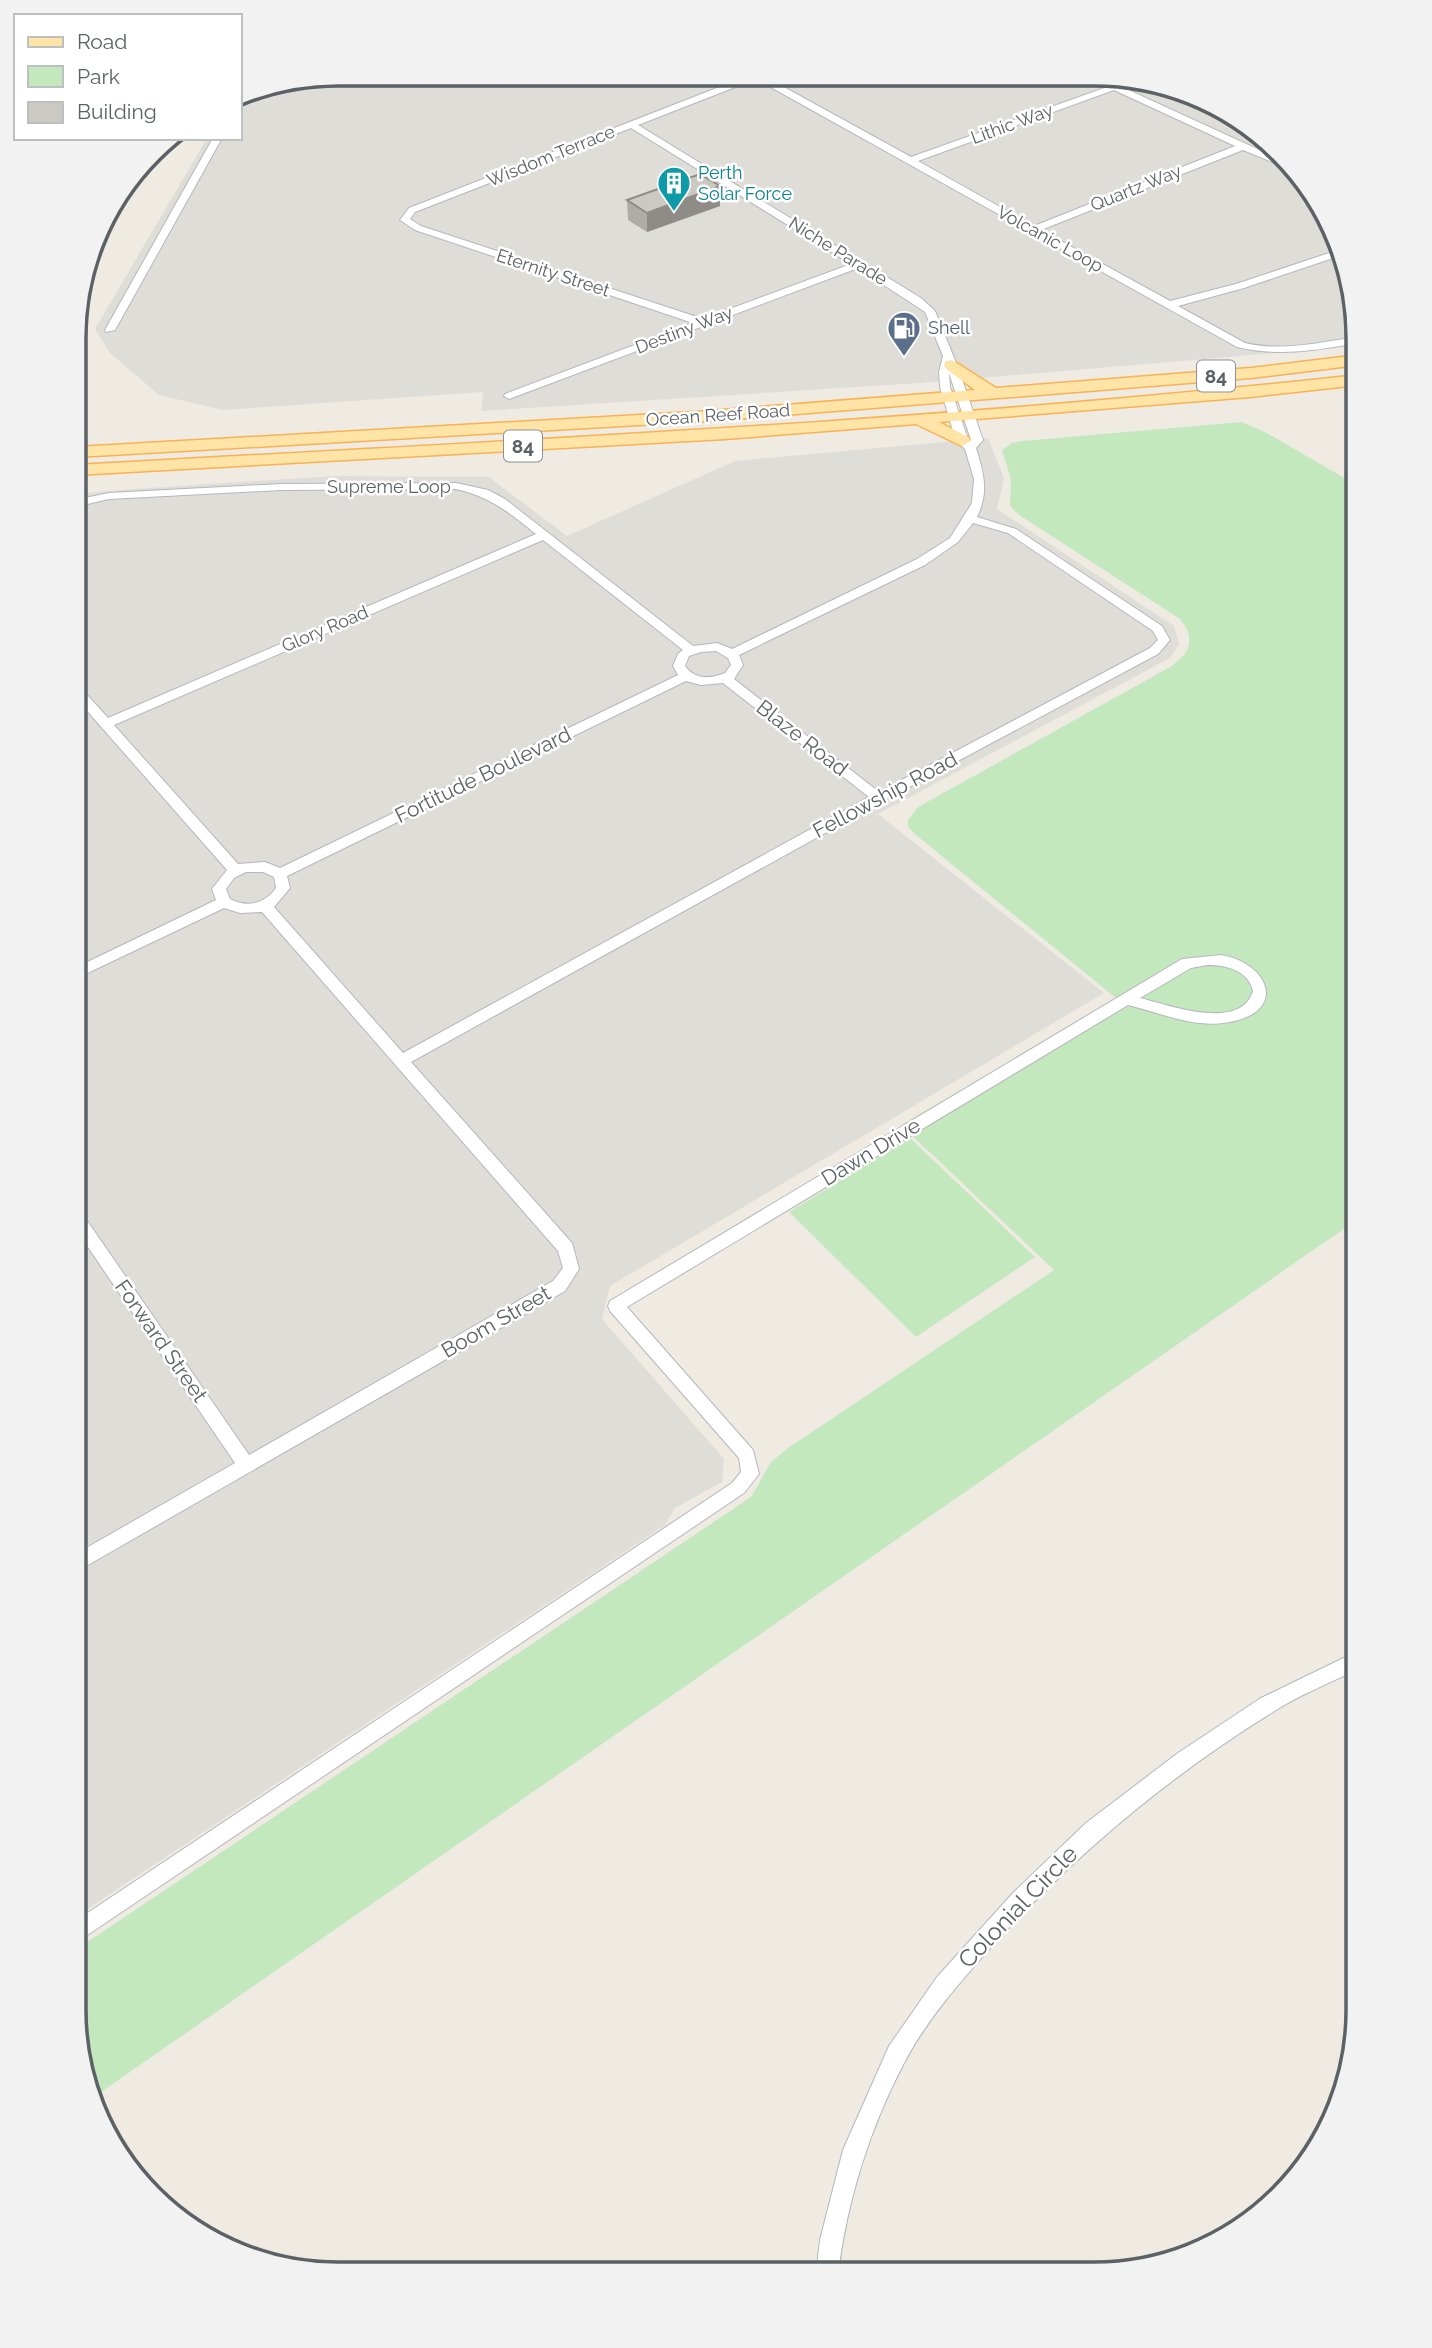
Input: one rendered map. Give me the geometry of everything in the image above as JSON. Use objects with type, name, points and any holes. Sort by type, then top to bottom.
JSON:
[{"type":"main road","points":[[950,361],[967,378],[994,394]]},
{"type":"main road","name":"Ocean Reef Road","points":[[86,451],[710,416],[879,403],[952,392],[994,394],[1251,373],[1346,362]]},
{"type":"main road","name":"Ocean Reef Road","points":[[86,469],[725,434],[1250,392],[1346,381]]},
{"type":"main road","points":[[921,419],[969,442],[988,426],[1044,409]]},
{"type":"main road","points":[[86,478],[138,467]]},
{"type":"street","name":"Wisdom Terrace","points":[[405,220],[412,211],[728,86]]},
{"type":"street","name":"Volcanic Loop","points":[[776,86],[1241,345],[1253,349],[1283,350],[1346,342]]},
{"type":"street","name":"Lithic Way","points":[[909,161],[1114,87]]},
{"type":"street","points":[[1114,87],[1273,161]]},
{"type":"street","name":"Niche Parade","points":[[631,124],[917,300],[930,311],[950,361],[952,392],[963,416]]},
{"type":"street","points":[[110,330],[217,140]]},
{"type":"street","name":"Quartz Way","points":[[1032,230],[1241,147]]},
{"type":"street","name":"Eternity Street","points":[[405,220],[418,228],[702,323]]},
{"type":"street","points":[[1169,305],[1249,283],[1332,254]]},
{"type":"street","name":"Destiny Way","points":[[509,396],[859,264]]},
{"type":"street","name":"Niche Parade","points":[[950,361],[952,392]]},
{"type":"street","points":[[732,654],[737,665],[725,678],[703,682],[687,676],[680,666],[680,660],[691,650],[708,646],[732,654],[921,562],[954,540],[978,503],[981,479],[963,416]]},
{"type":"street","name":"Supreme Loop","points":[[86,501],[109,496],[282,486],[456,486],[484,492],[501,501],[691,650]]},
{"type":"street","name":"Fellowship Road","points":[[402,1060],[878,798],[1154,651],[1164,640],[1158,629],[1012,531],[970,519]]},
{"type":"street","name":"Glory Road","points":[[106,724],[544,535]]},
{"type":"street","name":"Fortitude Boulevard","points":[[280,874],[687,676]]},
{"type":"street","name":"Blaze Road","points":[[725,678],[878,798]]},
{"type":"street","points":[[86,701],[236,870]]},
{"type":"street","points":[[265,867],[280,874],[283,888],[279,896],[265,906],[240,909],[224,902],[219,889],[236,870],[265,867]]},
{"type":"street","points":[[86,969],[224,902]]},
{"type":"street","name":"Boom Street","points":[[86,1558],[559,1286],[571,1269],[566,1248],[265,906]]},
{"type":"street","name":"Dawn Drive","points":[[86,1926],[738,1488],[750,1474],[747,1455],[616,1306],[1187,963],[1210,959],[1241,966],[1257,982],[1261,992],[1259,1002],[1251,1009],[1241,1015],[1221,1018],[1201,1018],[1126,1000]]},
{"type":"street","name":"Forward Street","points":[[86,1232],[247,1466]]},
{"type":"street","name":"Colonial Circle","points":[[828,2262],[831,2240],[854,2150],[897,2054],[944,1984],[1020,1900],[1113,1815],[1185,1759],[1268,1704],[1346,1666]]},
{"type":"shaded area","points":[[321,86],[1111,86],[1159,94],[1206,112],[1248,138],[1284,172],[1304,198],[1333,257],[1344,305],[1346,347],[920,383],[481,411],[483,392],[223,410],[159,395],[110,353],[95,329],[206,140],[242,140],[242,105],[273,94]]},
{"type":"shaded area","points":[[988,438],[1004,478],[997,509],[1174,626],[1179,644],[1170,658],[878,814],[1104,993],[610,1286],[602,1319],[724,1459],[722,1482],[675,1508],[665,1525],[86,1910],[86,494],[334,476],[489,477],[567,536],[735,461]]},
{"type":"green space","points":[[1242,422],[1267,433],[1346,479],[1346,1227],[100,2093],[86,2027],[86,1943],[751,1497],[771,1462],[788,1448],[1054,1270],[901,1125],[1116,998],[916,835],[908,827],[908,820],[918,807],[1170,667],[1187,651],[1189,639],[1180,619],[1019,515],[1010,506],[1011,480],[1002,450],[1012,443]]},
{"type":"green space","points":[[910,1138],[1035,1257],[916,1337],[789,1212]]},
{"type":"building","points":[[700,174],[720,186],[647,213],[627,200]]},
{"type":"place","name":"Perth Solar Force","points":[[674,213]]},
{"type":"place","name":"Shell","points":[[904,358]]}]
